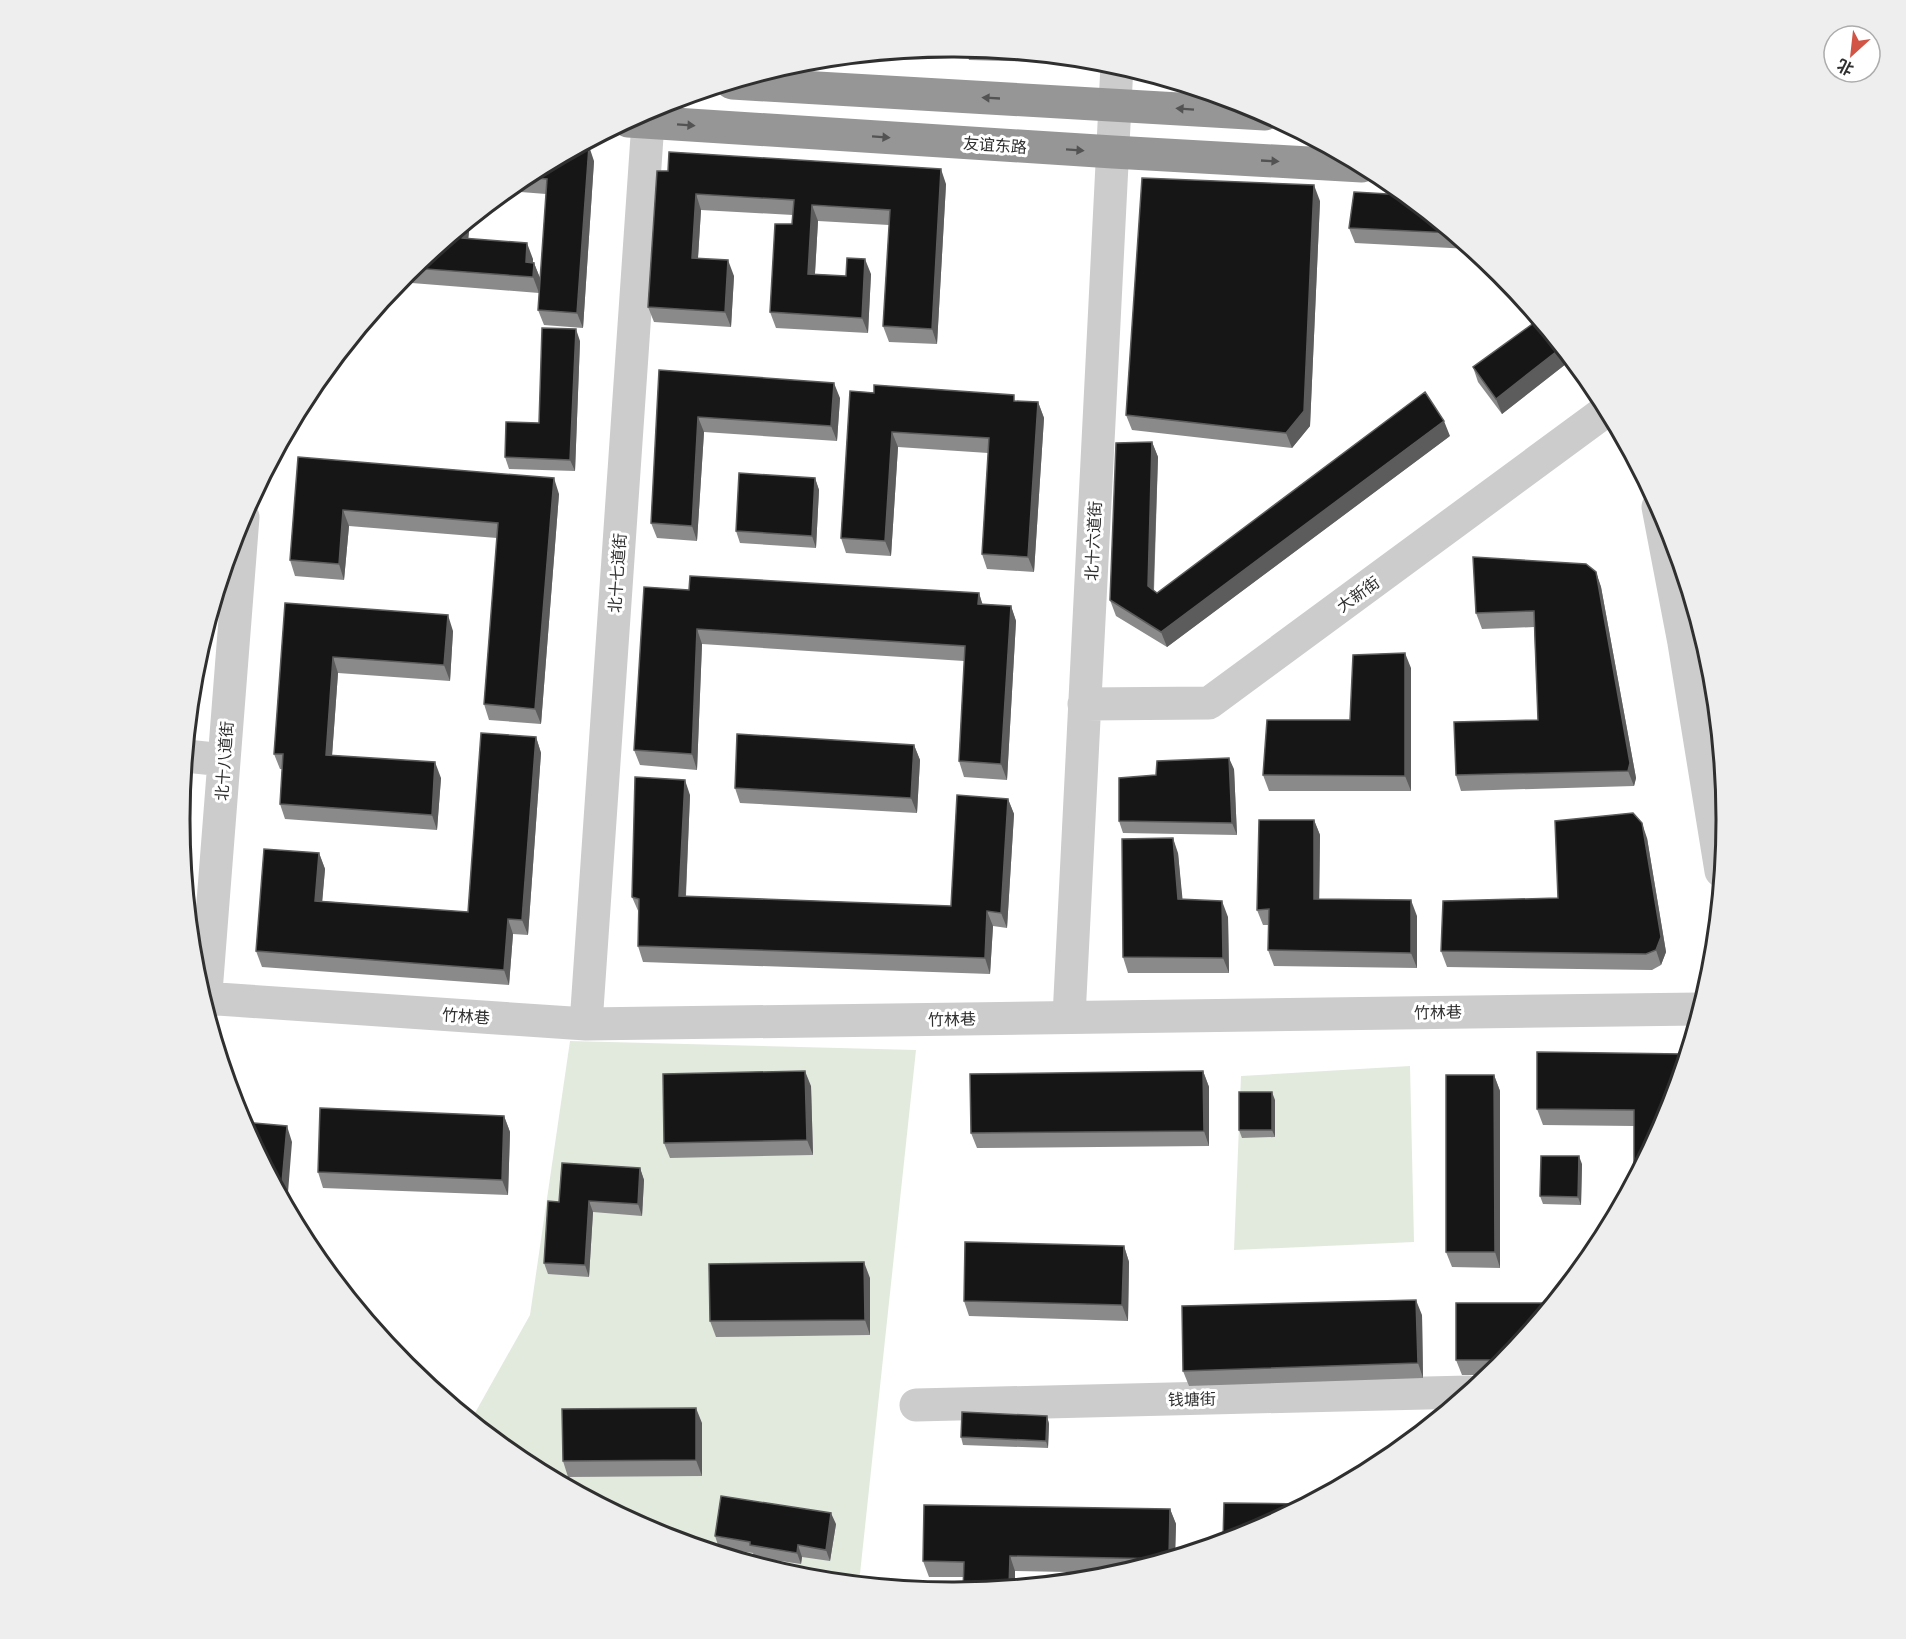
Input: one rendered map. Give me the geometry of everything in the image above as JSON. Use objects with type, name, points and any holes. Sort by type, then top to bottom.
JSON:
[{"type":"highway","points":[[752,84],[1238,112]]},
{"type":"highway","name":"友谊东路","points":[[645,122],[1343,165]]},
{"type":"street","name":"北十六道街","points":[[1069,1017],[1116,75]]},
{"type":"street","name":"北十七道街","points":[[586,1024],[638,126]]},
{"type":"street","name":"大新街","points":[[1084,704],[1209,703],[1599,415]]},
{"type":"street","name":"北十八道街","points":[[207,976],[240,550]]},
{"type":"street","points":[[1678,584],[1693,641],[1716,827]]},
{"type":"street","points":[[193,757],[224,760]]},
{"type":"street","name":"竹林巷","points":[[212,1000],[586,1024],[1692,1009]]},
{"type":"street","name":"钱塘街","points":[[916,1405],[1457,1392]]},
{"type":"shaded area","points":[[570,1041],[916,1050],[860,1576],[804,1567],[756,1556],[708,1542],[661,1524],[572,1480],[489,1424],[475,1413],[530,1315]]},
{"type":"shaded area","points":[[1410,1066],[1414,1242],[1234,1250],[1241,1076]]},
{"type":"building","points":[[589,150],[577,313],[538,310],[547,179],[541,178]]},
{"type":"building","points":[[669,152],[941,169],[932,329],[883,326],[890,210],[812,205],[808,274],[846,276],[847,258],[865,259],[862,318],[770,312],[775,224],[792,224],[794,200],[696,194],[692,258],[728,260],[725,312],[648,307],[657,171],[668,171]]},
{"type":"building","points":[[1142,178],[1314,185],[1304,411],[1286,433],[1126,415]]},
{"type":"building","points":[[1354,192],[1388,194],[1439,232],[1349,228]]},
{"type":"building","points":[[462,236],[527,243],[526,262],[534,263],[533,277],[426,269]]},
{"type":"building","points":[[1532,324],[1556,352],[1496,399],[1473,367]]},
{"type":"building","points":[[542,328],[576,329],[570,460],[505,457],[506,422],[539,423]]},
{"type":"building","points":[[659,370],[834,383],[831,426],[698,417],[692,526],[651,523]]},
{"type":"building","points":[[874,385],[1014,395],[1014,401],[1038,402],[1028,557],[982,554],[989,438],[892,432],[885,541],[841,538],[850,391],[874,393]]},
{"type":"building","points":[[1425,392],[1444,421],[1161,632],[1110,600],[1116,443],[1152,442],[1148,586],[1157,593]]},
{"type":"building","points":[[298,457],[554,478],[535,709],[484,704],[498,523],[343,510],[339,564],[290,560]]},
{"type":"building","points":[[739,473],[815,478],[812,536],[736,531]]},
{"type":"building","points":[[1473,557],[1586,564],[1596,572],[1630,763],[1628,771],[1456,775],[1454,722],[1538,720],[1534,611],[1476,613]]},
{"type":"building","points":[[690,576],[979,593],[978,604],[1011,606],[1001,764],[959,761],[965,646],[697,629],[692,754],[634,750],[644,587],[689,590]]},
{"type":"building","points":[[285,603],[448,615],[444,665],[333,657],[326,755],[435,762],[432,815],[280,804],[283,754],[274,754]]},
{"type":"building","points":[[1405,653],[1405,776],[1263,775],[1267,720],[1350,720],[1353,655]]},
{"type":"building","points":[[481,733],[536,737],[522,920],[508,919],[504,970],[256,951],[264,849],[319,853],[315,901],[468,912]]},
{"type":"building","points":[[737,734],[914,745],[911,798],[735,788]]},
{"type":"building","points":[[1229,758],[1232,823],[1119,821],[1119,778],[1156,775],[1157,761]]},
{"type":"building","points":[[635,777],[685,780],[679,896],[951,906],[957,795],[1008,799],[1001,913],[987,911],[985,958],[638,946],[639,899],[632,897]]},
{"type":"building","points":[[1633,813],[1642,823],[1661,937],[1656,950],[1646,954],[1441,951],[1443,901],[1558,898],[1555,821]]},
{"type":"building","points":[[1259,820],[1314,820],[1314,899],[1411,900],[1411,953],[1268,950],[1269,909],[1257,910]]},
{"type":"building","points":[[1173,838],[1178,899],[1222,901],[1223,958],[1123,957],[1122,839]]},
{"type":"building","points":[[1537,1052],[1678,1054],[1634,1162],[1634,1110],[1537,1109]]},
{"type":"building","points":[[805,1071],[807,1140],[664,1143],[663,1074]]},
{"type":"building","points":[[1203,1071],[1204,1131],[971,1133],[970,1074]]},
{"type":"building","points":[[1446,1075],[1494,1075],[1495,1252],[1446,1252]]},
{"type":"building","points":[[1239,1092],[1272,1092],[1272,1130],[1239,1130]]},
{"type":"building","points":[[320,1108],[504,1116],[502,1180],[318,1172]]},
{"type":"building","points":[[254,1123],[287,1126],[282,1181]]},
{"type":"building","points":[[1541,1156],[1579,1156],[1578,1197],[1540,1196]]},
{"type":"building","points":[[562,1163],[640,1168],[638,1204],[589,1201],[585,1265],[544,1263],[548,1201],[559,1202]]},
{"type":"building","points":[[965,1242],[1124,1246],[1122,1305],[964,1301]]},
{"type":"building","points":[[864,1262],[865,1320],[710,1321],[709,1264]]},
{"type":"building","points":[[1416,1300],[1418,1363],[1183,1371],[1182,1306]]},
{"type":"building","points":[[1456,1303],[1542,1303],[1491,1360],[1456,1360]]},
{"type":"building","points":[[696,1408],[696,1460],[563,1461],[562,1409]]},
{"type":"building","points":[[962,1412],[1047,1416],[1046,1441],[961,1437]]},
{"type":"building","points":[[721,1496],[831,1513],[826,1550],[798,1545],[797,1553],[715,1536]]},
{"type":"building","points":[[1224,1503],[1288,1504],[1245,1524],[1223,1532]]},
{"type":"building","points":[[924,1505],[1170,1509],[1169,1550],[1139,1558],[1010,1556],[1009,1579],[963,1582],[964,1562],[923,1561]]}]
